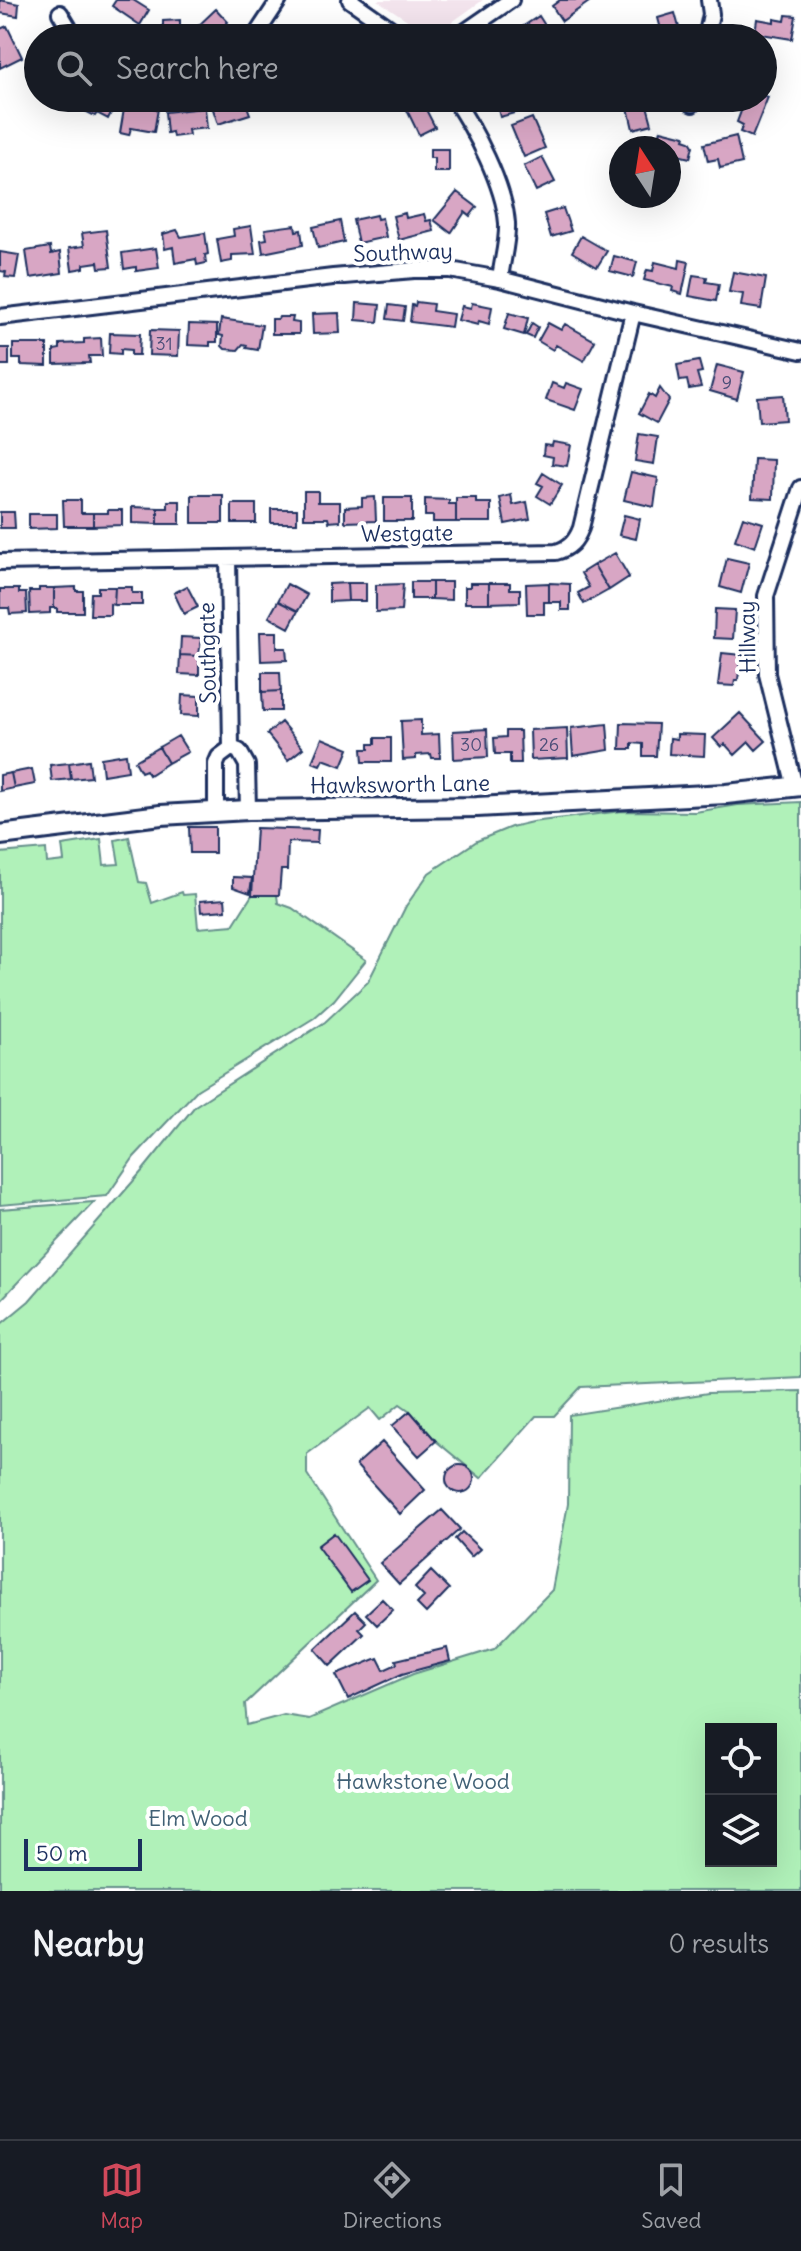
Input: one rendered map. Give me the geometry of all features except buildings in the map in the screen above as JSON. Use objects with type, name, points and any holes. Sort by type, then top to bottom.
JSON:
[{"type":"street","points":[[263,24],[279,0]]},
{"type":"street","points":[[350,0],[384,24]]},
{"type":"street","points":[[476,24],[511,0]]},
{"type":"street","points":[[709,0],[709,24]]},
{"type":"street","points":[[60,13],[67,24]]},
{"type":"street","points":[[461,112],[489,165],[505,209],[507,227],[500,279]]},
{"type":"street","name":"Southway","points":[[0,317],[414,270],[450,270],[500,279],[801,351]]},
{"type":"street","name":"Westgate","points":[[0,562],[556,552],[565,549],[573,543],[581,528],[633,313]]},
{"type":"street","name":"Hillway","points":[[798,787],[767,674],[766,596],[801,488]]},
{"type":"street","name":"Southgate","points":[[228,558],[231,748]]},
{"type":"street","name":"Southgate","points":[[231,748],[239,751],[247,765],[248,810]]},
{"type":"street","name":"Southgate","points":[[216,812],[216,764],[219,757],[231,748]]},
{"type":"street","name":"Hawksworth Lane","points":[[0,835],[161,815],[248,810],[477,807],[710,795],[798,787]]},
{"type":"shaded area","points":[[377,0],[483,0],[449,24],[413,24]]},
{"type":"green space","points":[[801,802],[801,1377],[581,1387],[554,1416],[536,1416],[481,1478],[436,1441],[400,1404],[380,1420],[370,1408],[307,1454],[307,1474],[376,1580],[245,1704],[247,1725],[284,1715],[309,1719],[413,1674],[494,1649],[552,1590],[568,1504],[569,1415],[708,1393],[801,1391],[801,1891],[0,1891],[0,1325],[29,1301],[195,1106],[325,1022],[368,982],[406,906],[429,873],[477,841],[532,822],[622,811],[695,812],[738,805]]},
{"type":"green space","points":[[129,837],[139,882],[146,883],[152,903],[182,892],[183,895],[195,894],[198,928],[233,925],[252,895],[277,895],[278,903],[292,908],[366,960],[334,1000],[314,1018],[197,1090],[134,1157],[107,1196],[0,1205],[0,853],[46,849],[47,863],[64,861],[62,845],[101,839],[104,865],[119,864],[115,840]]},
{"type":"green space","points":[[94,1202],[0,1301],[0,1209]]},
{"type":"park label","name":"Hawkstone Wood","points":[[423,1781]]},
{"type":"park label","name":"Elm Wood","points":[[198,1818]]}]
